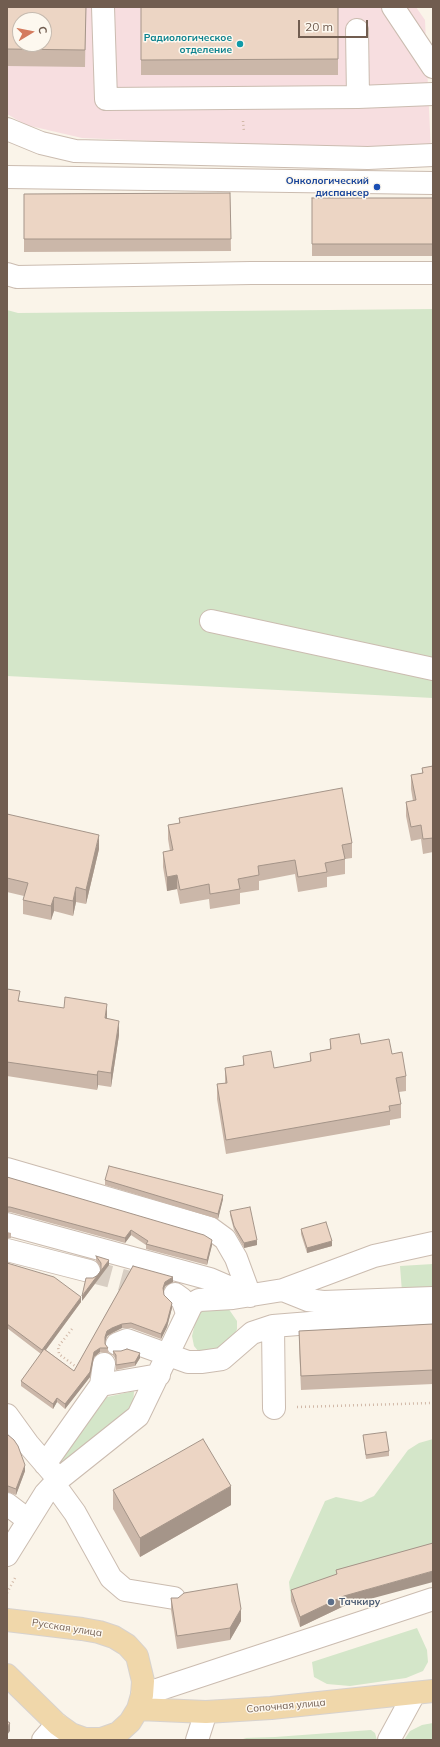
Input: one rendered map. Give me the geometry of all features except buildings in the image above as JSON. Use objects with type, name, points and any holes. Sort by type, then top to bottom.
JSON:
[{"type":"main road","name":"Русская улица","points":[[7,1620],[99,1632],[114,1637],[127,1644],[137,1656],[143,1681],[140,1702]]},
{"type":"main road","points":[[7,1675],[57,1724],[71,1734],[84,1739],[101,1740],[118,1733],[130,1722],[140,1702]]},
{"type":"main road","name":"Сопочная улица","points":[[140,1702],[206,1712],[272,1708],[423,1692]]},
{"type":"street","points":[[103,7],[106,99],[358,97],[433,94]]},
{"type":"street","points":[[393,7],[433,67]]},
{"type":"street","points":[[357,30],[358,97]]},
{"type":"street","points":[[7,128],[41,143],[75,151],[368,158],[433,155]]},
{"type":"street","points":[[7,178],[433,183]]},
{"type":"street","points":[[7,274],[17,277],[251,273],[433,273]]},
{"type":"street","points":[[211,622],[433,669]]},
{"type":"street","points":[[7,1170],[210,1228],[225,1239],[236,1258],[250,1296]]},
{"type":"street","points":[[7,1224],[210,1279],[250,1296]]},
{"type":"street","points":[[53,1476],[138,1416],[169,1355],[192,1304],[199,1300],[250,1296],[284,1290],[374,1256],[433,1243]]},
{"type":"street","points":[[7,1250],[89,1271]]},
{"type":"street","points":[[284,1290],[308,1300],[323,1302],[433,1298]]},
{"type":"street","points":[[175,1294],[182,1299],[187,1313]]},
{"type":"street","points":[[117,1344],[127,1340],[188,1362],[213,1361],[222,1359],[252,1333],[273,1326],[323,1322],[433,1318]]},
{"type":"street","points":[[273,1326],[274,1408]]},
{"type":"street","points":[[7,1554],[45,1494],[102,1374],[159,1375]]},
{"type":"street","points":[[7,1415],[53,1476],[111,1578],[125,1590],[174,1598]]},
{"type":"street","points":[[7,1504],[28,1520]]},
{"type":"street","points":[[140,1702],[433,1599]]},
{"type":"street","points":[[389,1740],[423,1692]]},
{"type":"street","points":[[197,1740],[206,1712]]},
{"type":"street","points":[[43,1740],[57,1724]]},
{"type":"path","points":[[243,98],[244,154]]},
{"type":"path","points":[[72,1328],[58,1347],[59,1354],[102,1374]]},
{"type":"path","points":[[274,1408],[433,1403]]},
{"type":"shaded area","points":[[7,7],[416,7],[425,20],[431,153],[82,138],[26,125],[7,114]]},
{"type":"green space","points":[[433,309],[433,698],[7,676],[7,310],[18,313]]},
{"type":"green space","points":[[433,1264],[433,1290],[402,1292],[400,1266]]},
{"type":"green space","points":[[228,1308],[237,1321],[237,1329],[233,1338],[222,1349],[199,1352],[194,1346],[192,1336],[197,1315],[201,1311]]},
{"type":"green space","points":[[134,1391],[133,1407],[61,1464],[60,1461],[107,1397]]},
{"type":"green space","points":[[433,1439],[433,1544],[291,1601],[289,1582],[325,1501],[336,1497],[361,1502],[374,1496],[408,1450],[419,1443]]},
{"type":"green space","points":[[417,1628],[427,1650],[428,1662],[423,1671],[406,1678],[350,1686],[327,1684],[314,1677],[312,1662]]},
{"type":"green space","points":[[433,1723],[433,1740],[404,1740],[410,1731],[422,1725]]},
{"type":"green space","points":[[371,1730],[375,1733],[377,1740],[250,1740],[243,1738],[275,1737]]},
{"type":"tunnel","points":[[89,1271],[175,1294]]},
{"type":"place","name":"Радиологическое отделение","points":[[240,44]]},
{"type":"place","name":"Онкологический диспансер","points":[[377,187]]},
{"type":"place","name":"Тачкиру","points":[[331,1602]]}]
